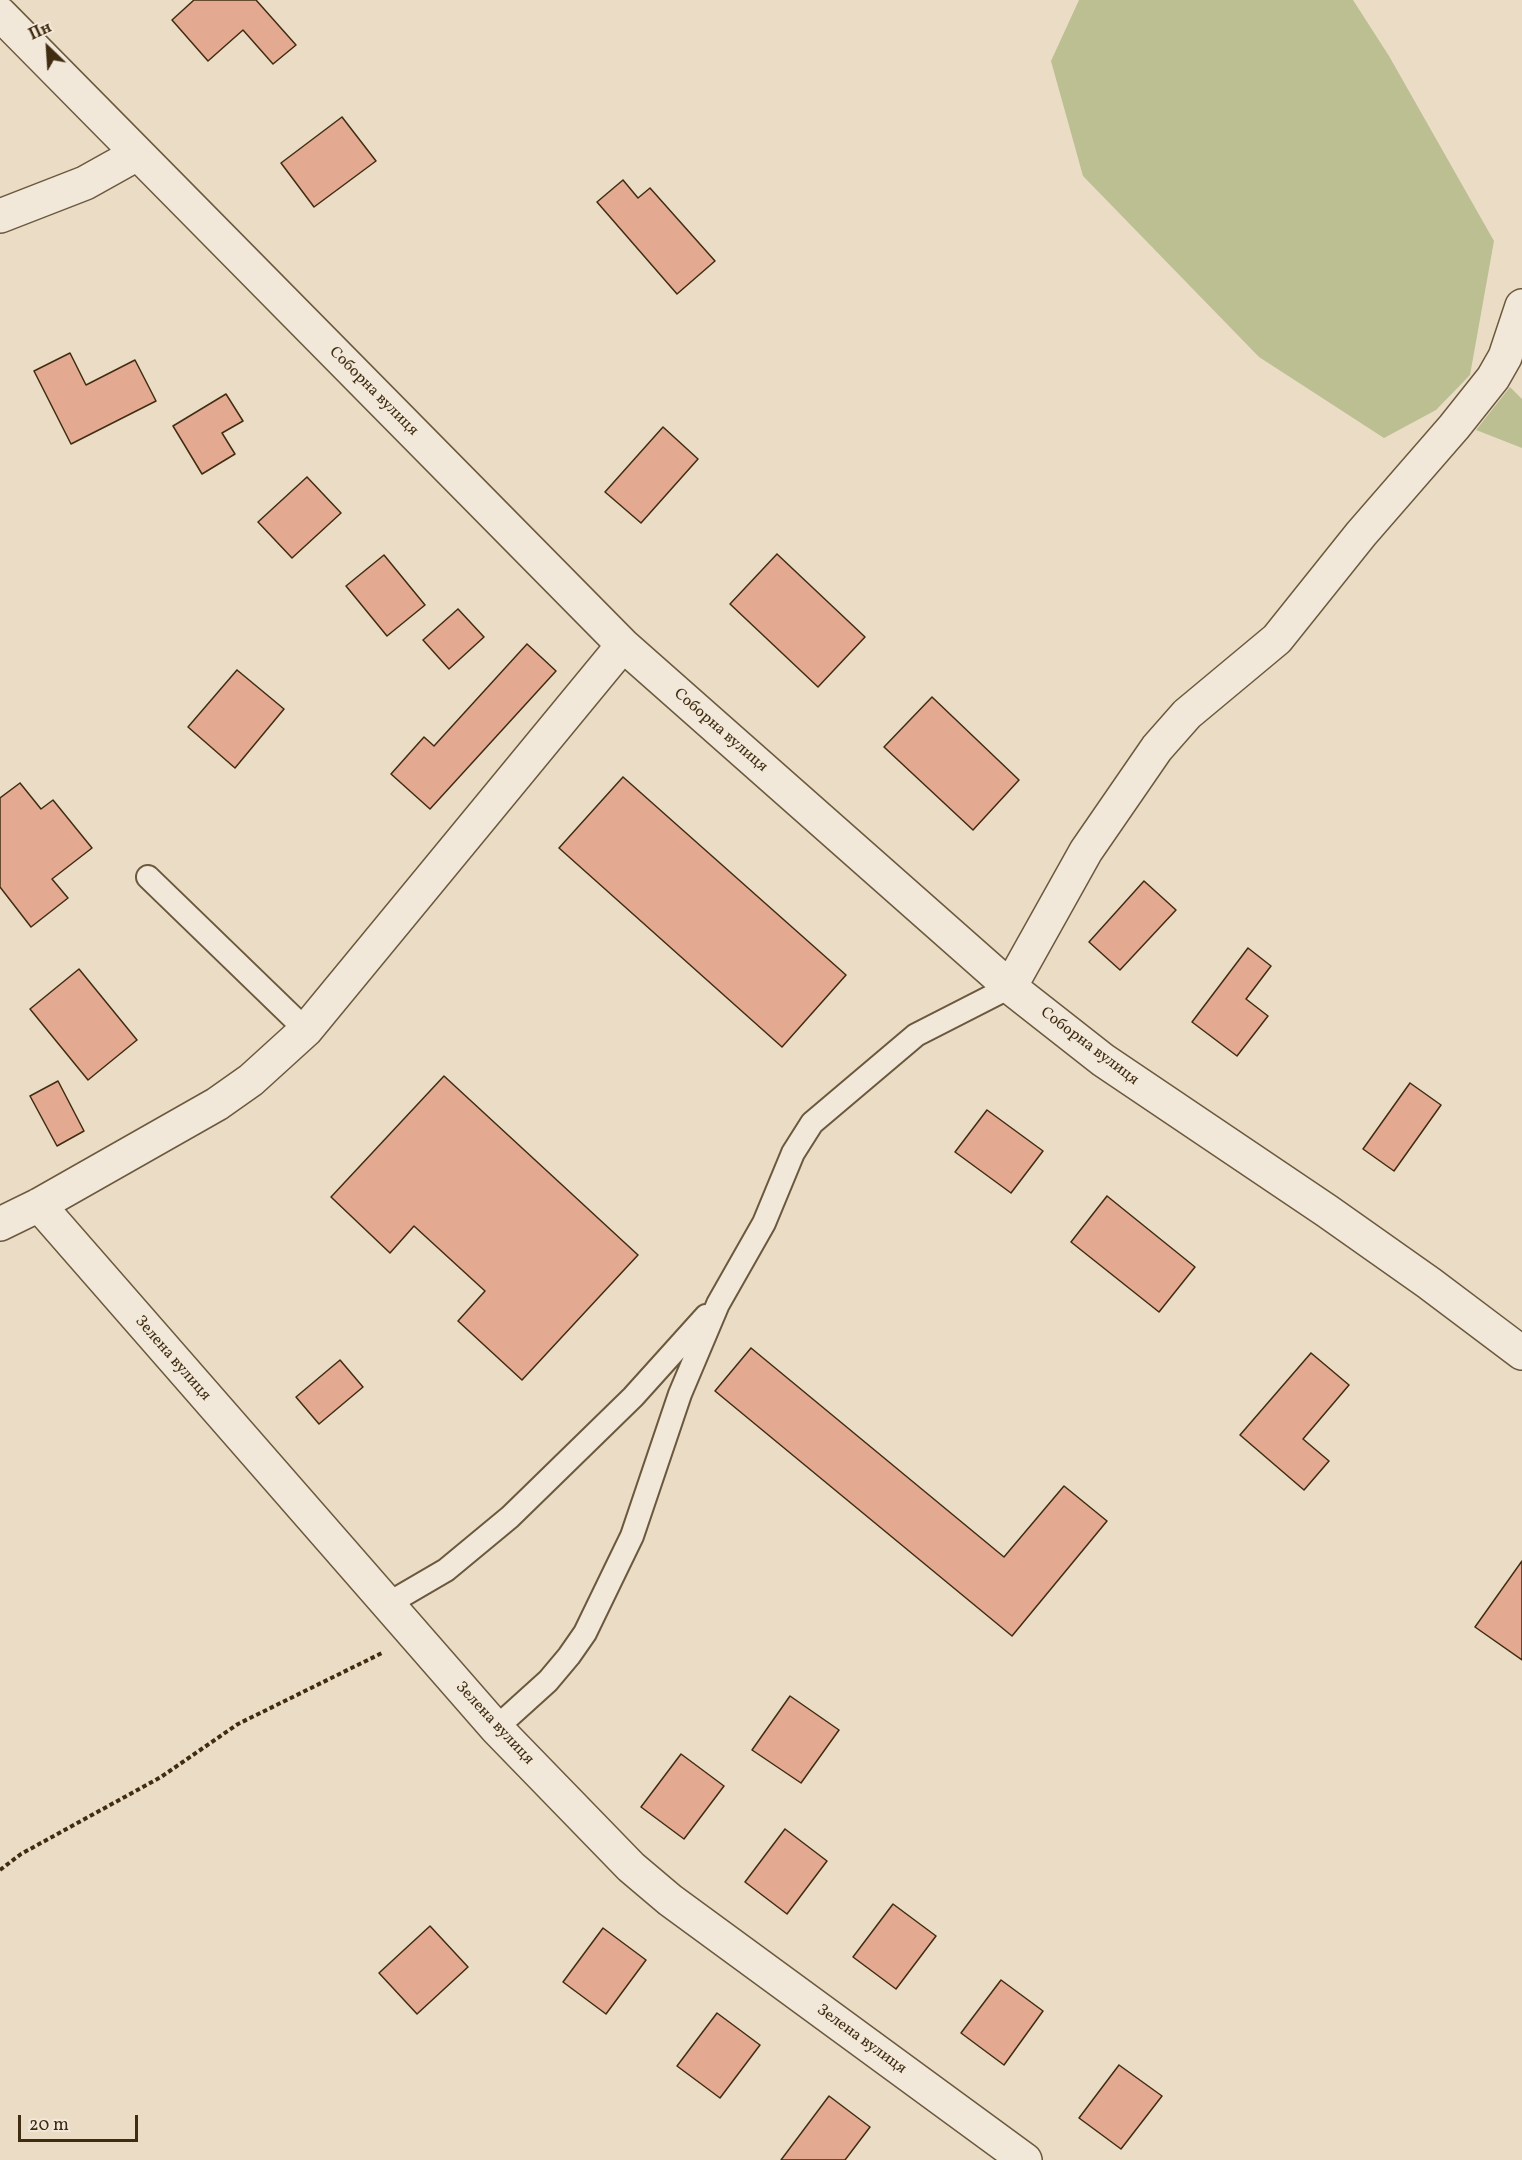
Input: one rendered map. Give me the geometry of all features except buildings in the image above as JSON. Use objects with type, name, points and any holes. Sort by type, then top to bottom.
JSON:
[{"type":"street","name":"Соборна вулиця","points":[[0,14],[623,645],[1010,987],[1103,1060],[1327,1211],[1429,1283],[1522,1353]]},
{"type":"street","points":[[0,216],[85,183],[137,154]]},
{"type":"street","points":[[1010,987],[1086,851],[1157,748],[1187,714],[1277,639],[1361,534],[1454,427],[1493,378],[1505,357],[1522,306]]},
{"type":"street","points":[[0,1224],[39,1205],[217,1104],[250,1080],[306,1030],[623,645]]},
{"type":"street","name":"Зелена вулиця","points":[[39,1205],[386,1605],[496,1728],[631,1867],[670,1900],[1025,2160]]},
{"type":"lane","points":[[148,877],[306,1030]]},
{"type":"lane","points":[[496,1728],[548,1681],[585,1633],[632,1536],[680,1394],[717,1304],[764,1223],[793,1153],[812,1123],[916,1035],[1010,987]]},
{"type":"lane","points":[[386,1605],[446,1570],[510,1517],[633,1397],[717,1304]]},
{"type":"path","points":[[0,1870],[21,1854],[161,1778],[238,1724],[414,1636]]},
{"type":"green space","points":[[1079,0],[1353,0],[1389,56],[1494,241],[1470,375],[1436,410],[1384,438],[1259,357],[1083,176],[1051,61]]},
{"type":"green space","points":[[1510,387],[1522,399],[1522,448],[1476,430]]}]
